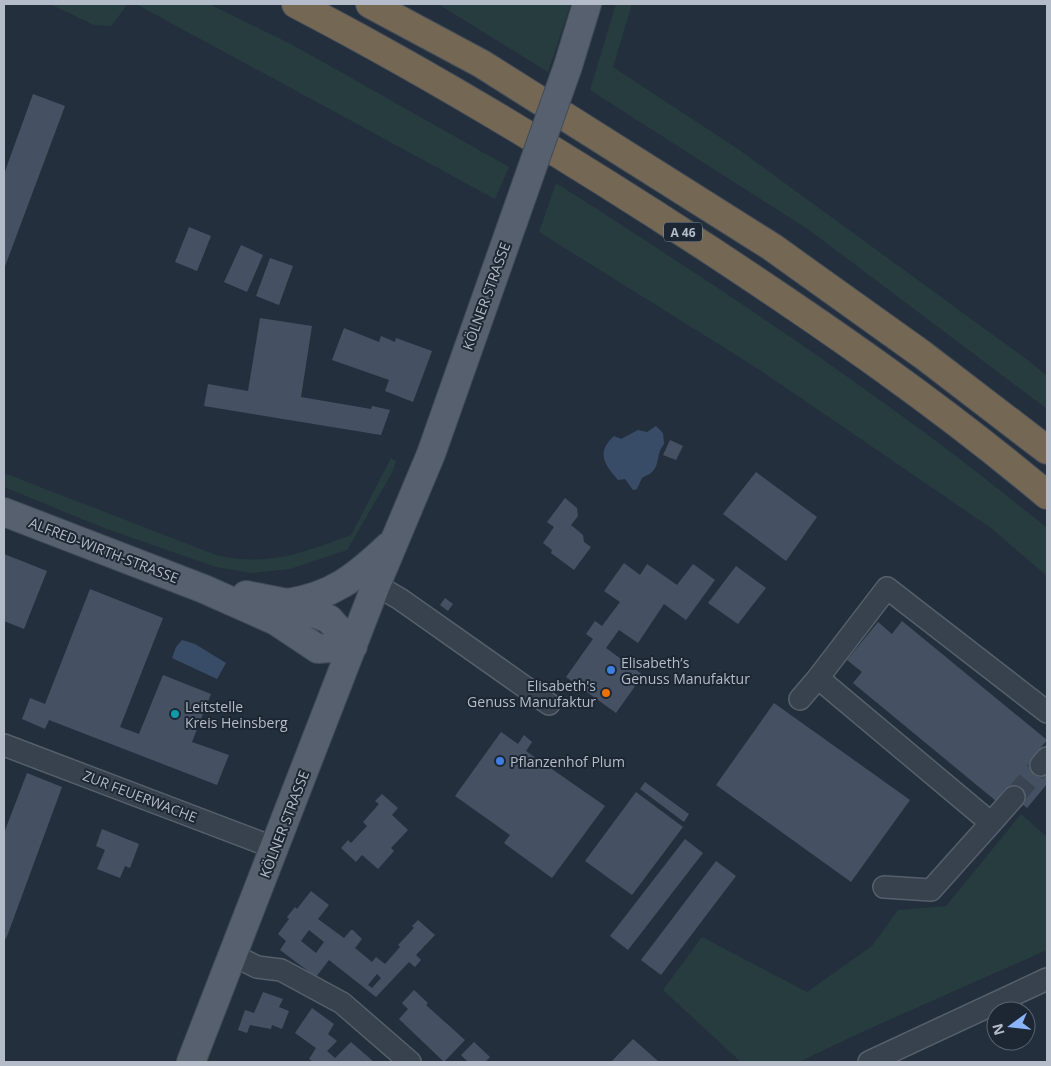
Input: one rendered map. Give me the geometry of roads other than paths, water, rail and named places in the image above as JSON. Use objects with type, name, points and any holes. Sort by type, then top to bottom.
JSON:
[{"type":"highway","name":"A 46","points":[[296,4],[469,98],[619,190],[773,292],[909,387],[1047,495]]},
{"type":"highway","name":"A 46","points":[[370,4],[482,64],[772,247],[923,355],[1047,450]]},
{"type":"main road","name":"KÖLNER STRASSE","points":[[191,1062],[376,585],[431,454],[568,66],[588,4]]},
{"type":"main road","name":"ALFRED-WIRTH-STRASSE","points":[[4,512],[204,589],[276,621],[318,649],[353,646]]},
{"type":"main road","points":[[287,603],[312,600],[331,592],[353,578],[395,539]]},
{"type":"main road","name":"ALFRED-WIRTH-STRASSE","points":[[204,589],[287,603],[329,619],[353,646]]},
{"type":"street","points":[[376,585],[400,599],[549,704]]},
{"type":"street","points":[[800,699],[888,588],[1047,712]]},
{"type":"street","points":[[818,678],[991,823]]},
{"type":"street","name":"ZUR FEUERWACHE","points":[[4,745],[275,848]]},
{"type":"street","points":[[884,887],[931,890],[1014,797]]},
{"type":"street","points":[[233,955],[257,967],[281,970],[342,1003],[410,1062]]},
{"type":"street","points":[[870,1062],[1047,979]]},
{"type":"water","points":[[656,426],[663,433],[664,444],[660,451],[657,465],[651,473],[642,478],[637,489],[633,490],[625,479],[618,480],[609,469],[604,458],[605,447],[614,436],[621,439],[638,430],[647,432]]},
{"type":"water","points":[[182,640],[195,644],[226,663],[217,679],[172,658],[176,647]]},
{"type":"tunnel","points":[[1014,797],[1041,765]]},
{"type":"place","name":"Elisabeth’s Genuss Manufaktur","points":[[611,670]]},
{"type":"place","name":"Elisabeth's Genuss Manufaktur","points":[[606,693]]},
{"type":"place","name":"Leitstelle Kreis Heinsberg","points":[[175,714]]},
{"type":"place","name":"Pflanzenhof Plum","points":[[500,761]]}]
